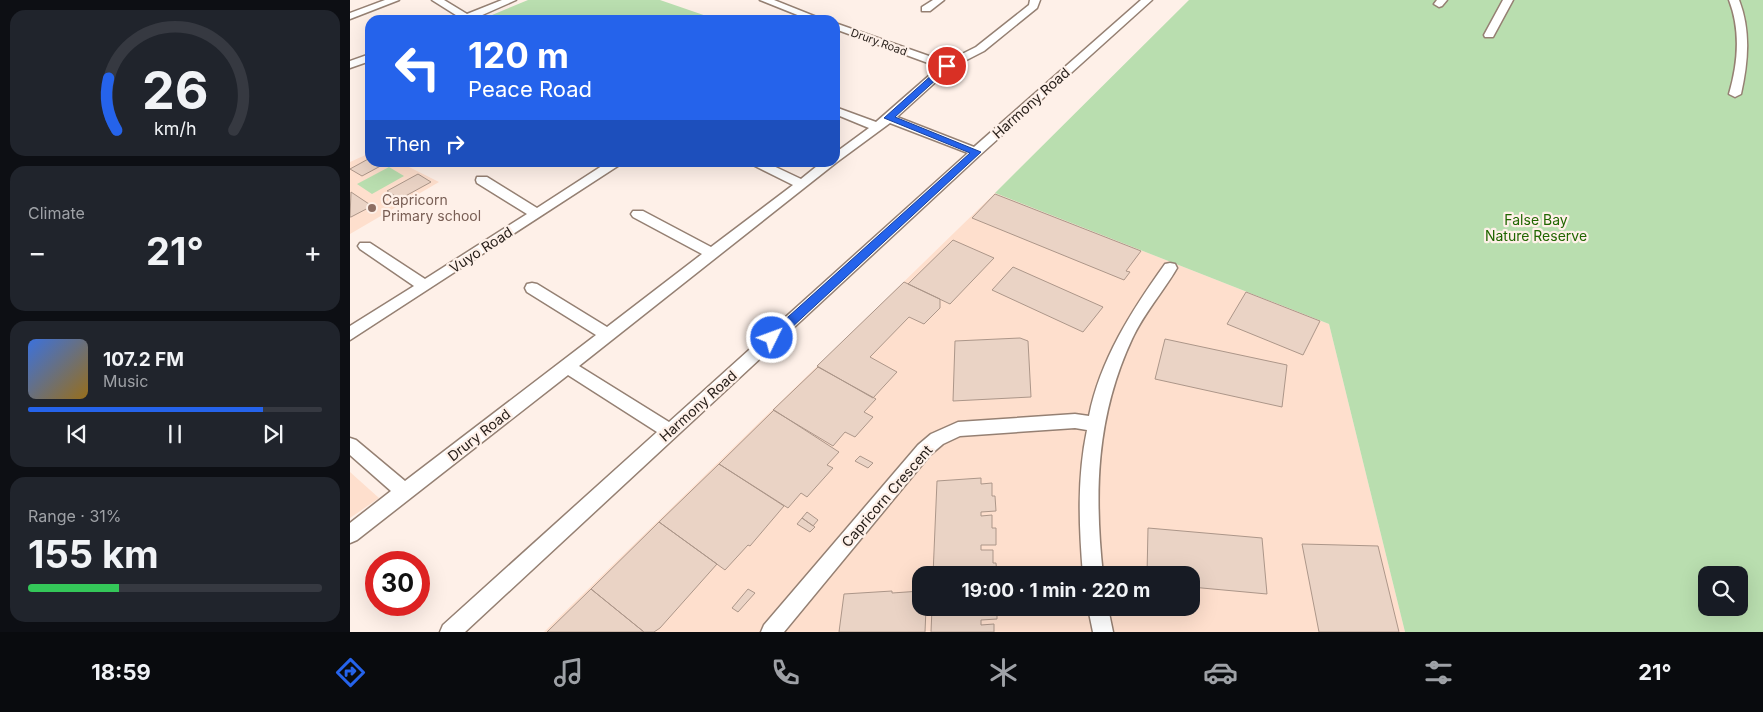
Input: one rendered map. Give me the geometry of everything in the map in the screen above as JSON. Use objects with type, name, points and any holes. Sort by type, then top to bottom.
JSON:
[{"type":"street","points":[[350,16],[394,0]]},
{"type":"street","points":[[437,0],[458,15]]},
{"type":"street","points":[[474,15],[511,0]]},
{"type":"street","points":[[766,0],[806,15]]},
{"type":"street","points":[[926,9],[940,0]]},
{"type":"street","points":[[840,155],[889,118],[947,66],[980,49],[1034,6],[1035,0]]},
{"type":"street","name":"Harmony Road","points":[[450,632],[976,152],[1147,0]]},
{"type":"street","points":[[1489,35],[1508,0]]},
{"type":"street","points":[[1734,0],[1742,35],[1740,75],[1735,94]]},
{"type":"street","name":"Drury Road","points":[[840,28],[947,66]]},
{"type":"street","points":[[350,65],[365,59]]},
{"type":"street","points":[[840,112],[876,127]]},
{"type":"street","points":[[889,118],[976,152]]},
{"type":"street","name":"Vuyo Road","points":[[350,334],[610,167]]},
{"type":"street","points":[[765,167],[802,184]]},
{"type":"street","name":"Drury Road","points":[[350,534],[824,167]]},
{"type":"street","points":[[482,180],[537,214]]},
{"type":"street","points":[[638,214],[713,254]]},
{"type":"street","points":[[365,246],[424,286]]},
{"type":"street","points":[[1092,566],[1088,528],[1088,501],[1096,424],[1107,379],[1122,343],[1142,305],[1170,268]]},
{"type":"street","points":[[532,288],[608,335]]},
{"type":"street","points":[[568,367],[670,432]]},
{"type":"street","name":"Capricorn Crescent","points":[[771,632],[924,450],[942,436],[958,429],[1075,421],[1096,424]]},
{"type":"street","points":[[350,445],[405,492]]},
{"type":"street","points":[[1100,616],[1103,632]]},
{"type":"shaded area","name":"Capricorn Primary school","points":[[365,155],[365,167],[409,167],[439,182],[350,234],[350,162]]},
{"type":"shaded area","points":[[995,193],[1329,324],[1405,632],[544,632]]},
{"type":"shaded area","points":[[350,472],[379,498],[350,518]]},
{"type":"green space","points":[[528,0],[660,0],[704,15],[492,15]]},
{"type":"green space","name":"False Bay Nature Reserve","points":[[1189,0],[1763,0],[1763,632],[1405,632],[1329,324],[995,193]]},
{"type":"green space","points":[[389,167],[404,176],[372,194],[357,184]]},
{"type":"building","points":[[365,161],[365,167],[379,167],[362,176],[350,169]]},
{"type":"building","points":[[418,174],[431,182],[400,199],[387,191]]},
{"type":"building","points":[[351,192],[372,206],[350,217]]},
{"type":"building","points":[[995,194],[1141,251],[1126,271],[1130,272],[1124,280],[972,218]]},
{"type":"building","points":[[953,240],[994,258],[950,304],[908,284]]},
{"type":"building","points":[[1013,267],[1103,307],[1083,332],[992,290]]},
{"type":"building","points":[[904,282],[940,299],[940,308],[924,324],[909,317],[870,357],[897,372],[873,398],[817,366]]},
{"type":"building","points":[[1246,292],[1320,321],[1303,355],[1227,324]]},
{"type":"building","points":[[1020,338],[1028,341],[1031,397],[953,401],[955,341]]},
{"type":"building","points":[[1165,339],[1287,365],[1282,407],[1155,379]]},
{"type":"building","points":[[818,367],[876,399],[864,412],[873,417],[855,437],[845,432],[833,446],[773,410]]},
{"type":"building","points":[[774,410],[839,452],[827,465],[833,468],[807,497],[801,493],[788,508],[719,464]]},
{"type":"building","points":[[860,456],[873,463],[868,468],[855,461]]},
{"type":"building","points":[[719,464],[784,506],[750,546],[748,545],[725,570],[659,522]]},
{"type":"building","points":[[981,478],[981,484],[992,483],[992,496],[995,496],[996,511],[981,512],[981,516],[992,515],[992,528],[996,528],[996,545],[981,545],[981,550],[993,550],[993,563],[996,563],[996,566],[933,566],[937,481]]},
{"type":"building","points":[[807,512],[818,520],[813,526],[802,518]]},
{"type":"building","points":[[802,518],[815,527],[810,532],[797,524]]},
{"type":"building","points":[[659,522],[717,564],[660,628],[654,632],[644,632],[591,589]]},
{"type":"building","points":[[1148,528],[1262,538],[1267,594],[1200,588],[1200,566],[1147,566]]},
{"type":"building","points":[[1302,544],[1378,546],[1399,632],[1319,632]]},
{"type":"building","points":[[591,589],[644,632],[547,632]]},
{"type":"building","points":[[748,589],[755,593],[738,612],[732,608]]},
{"type":"building","points":[[912,592],[912,616],[926,616],[925,632],[839,632],[844,594]]},
{"type":"building","points":[[932,616],[997,616],[997,619],[981,620],[981,625],[994,624],[994,632],[931,632]]},
{"type":"place","name":"Capricorn Primary school","points":[[372,208]]},
{"type":"route","points":[[772,338],[976,152],[889,118],[947,66]]}]
